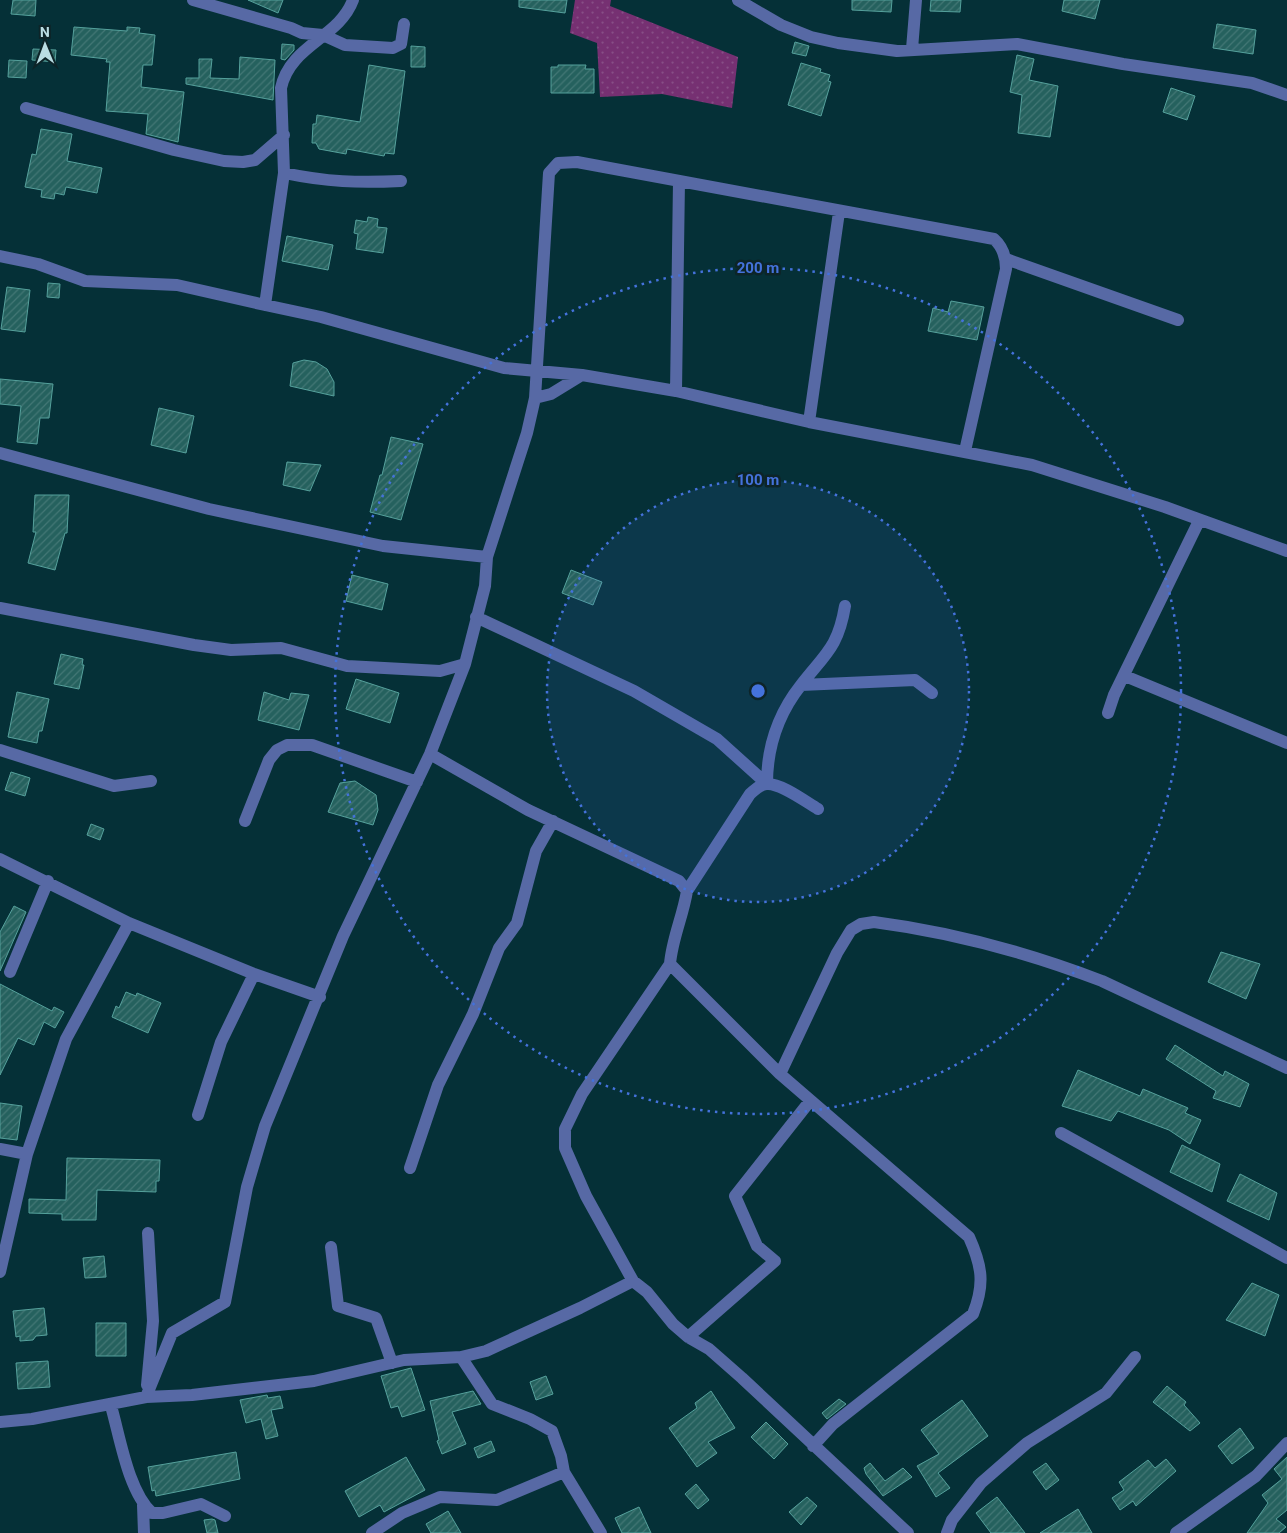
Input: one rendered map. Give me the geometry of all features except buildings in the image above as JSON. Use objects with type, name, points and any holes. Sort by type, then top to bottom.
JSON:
[{"type":"street","points":[[193,0],[291,28],[302,34],[323,35],[344,45],[393,48],[401,44],[404,24]]},
{"type":"street","points":[[265,305],[284,173],[281,88],[284,75],[292,61],[341,20],[354,0]]},
{"type":"street","points":[[738,0],[780,25],[811,37],[887,50],[1017,44],[1123,64],[1252,83],[1287,96]]},
{"type":"street","points":[[912,50],[916,0]]},
{"type":"street","points":[[26,108],[174,150],[224,161],[244,162],[255,160],[284,135]]},
{"type":"street","points":[[146,1397],[172,1333],[225,1302],[247,1187],[265,1126],[320,997],[343,936],[430,754],[464,664],[485,586],[487,557],[527,433],[535,398],[550,173],[558,164],[577,162],[839,212],[994,239],[1000,244],[1006,259],[1006,269],[965,451]]},
{"type":"street","points":[[284,173],[325,182],[401,181]]},
{"type":"street","points":[[676,391],[679,182]]},
{"type":"street","points":[[809,422],[839,212]]},
{"type":"street","points":[[0,256],[38,264],[96,283],[177,285],[321,317],[504,368],[582,375],[676,391],[809,422],[1032,465],[1165,507],[1199,521],[1287,551]]},
{"type":"street","points":[[1006,259],[1178,320]]},
{"type":"street","points":[[535,398],[552,394],[582,375]]},
{"type":"street","points":[[0,453],[209,509],[383,546],[487,557]]},
{"type":"street","points":[[1108,713],[1114,695],[1125,676],[1199,521]]},
{"type":"street","points":[[767,784],[767,764],[772,735],[801,684],[832,648],[841,628],[845,606]]},
{"type":"street","points":[[0,608],[194,645],[231,650],[282,648],[347,666],[440,671],[464,664]]},
{"type":"street","points":[[476,617],[634,691],[717,739],[767,784],[778,786],[818,809]]},
{"type":"street","points":[[1125,676],[1287,743]]},
{"type":"street","points":[[801,684],[915,680],[932,693]]},
{"type":"street","points":[[245,821],[269,760],[277,750],[287,744],[312,745],[417,782]]},
{"type":"street","points":[[0,750],[114,786],[151,781]]},
{"type":"street","points":[[430,754],[528,810],[553,821],[591,842],[679,881],[687,891]]},
{"type":"street","points":[[767,784],[750,794],[687,891],[684,909],[671,947],[670,964],[582,1094],[564,1129],[565,1148],[586,1196],[633,1281],[647,1292],[673,1324],[688,1337],[709,1349],[782,1414],[813,1446],[908,1533]]},
{"type":"street","points":[[410,1168],[438,1085],[473,1014],[500,948],[517,923],[536,851],[553,821]]},
{"type":"street","points":[[0,859],[48,881],[129,923],[254,974],[320,997]]},
{"type":"street","points":[[10,972],[48,881]]},
{"type":"street","points":[[780,1074],[837,953],[851,930],[861,924],[874,922],[965,940],[1072,969],[1102,980],[1287,1068]]},
{"type":"street","points":[[0,1272],[27,1154],[66,1039],[129,923]]},
{"type":"street","points":[[670,964],[780,1074],[969,1237],[980,1259],[981,1282],[979,1298],[973,1314],[833,1424],[813,1446]]},
{"type":"street","points":[[198,1115],[218,1050],[254,974]]},
{"type":"street","points":[[688,1337],[775,1261],[757,1246],[735,1196],[810,1101]]},
{"type":"street","points":[[1061,1133],[1287,1258]]},
{"type":"street","points":[[0,1149],[27,1154]]},
{"type":"street","points":[[146,1397],[153,1321],[148,1233]]},
{"type":"street","points":[[331,1247],[338,1306],[376,1318],[392,1363]]},
{"type":"street","points":[[0,1422],[32,1419],[111,1406],[146,1397],[192,1395],[314,1381],[404,1360],[461,1357],[486,1351],[580,1308],[633,1281]]},
{"type":"street","points":[[461,1357],[492,1404],[530,1419],[552,1431],[561,1456],[564,1472],[601,1533]]},
{"type":"street","points":[[947,1533],[952,1520],[981,1483],[1027,1443],[1106,1393],[1135,1357]]},
{"type":"street","points":[[111,1406],[133,1481],[143,1505],[144,1533]]},
{"type":"street","points":[[1176,1533],[1256,1476],[1287,1443]]},
{"type":"street","points":[[372,1533],[402,1513],[440,1497],[497,1500],[564,1472]]},
{"type":"street","points":[[143,1505],[152,1513],[164,1513],[200,1504],[225,1516]]},
{"type":"shaded area","points":[[575,0],[611,0],[610,6],[738,57],[732,108],[662,94],[600,97],[597,43],[570,33]]}]
